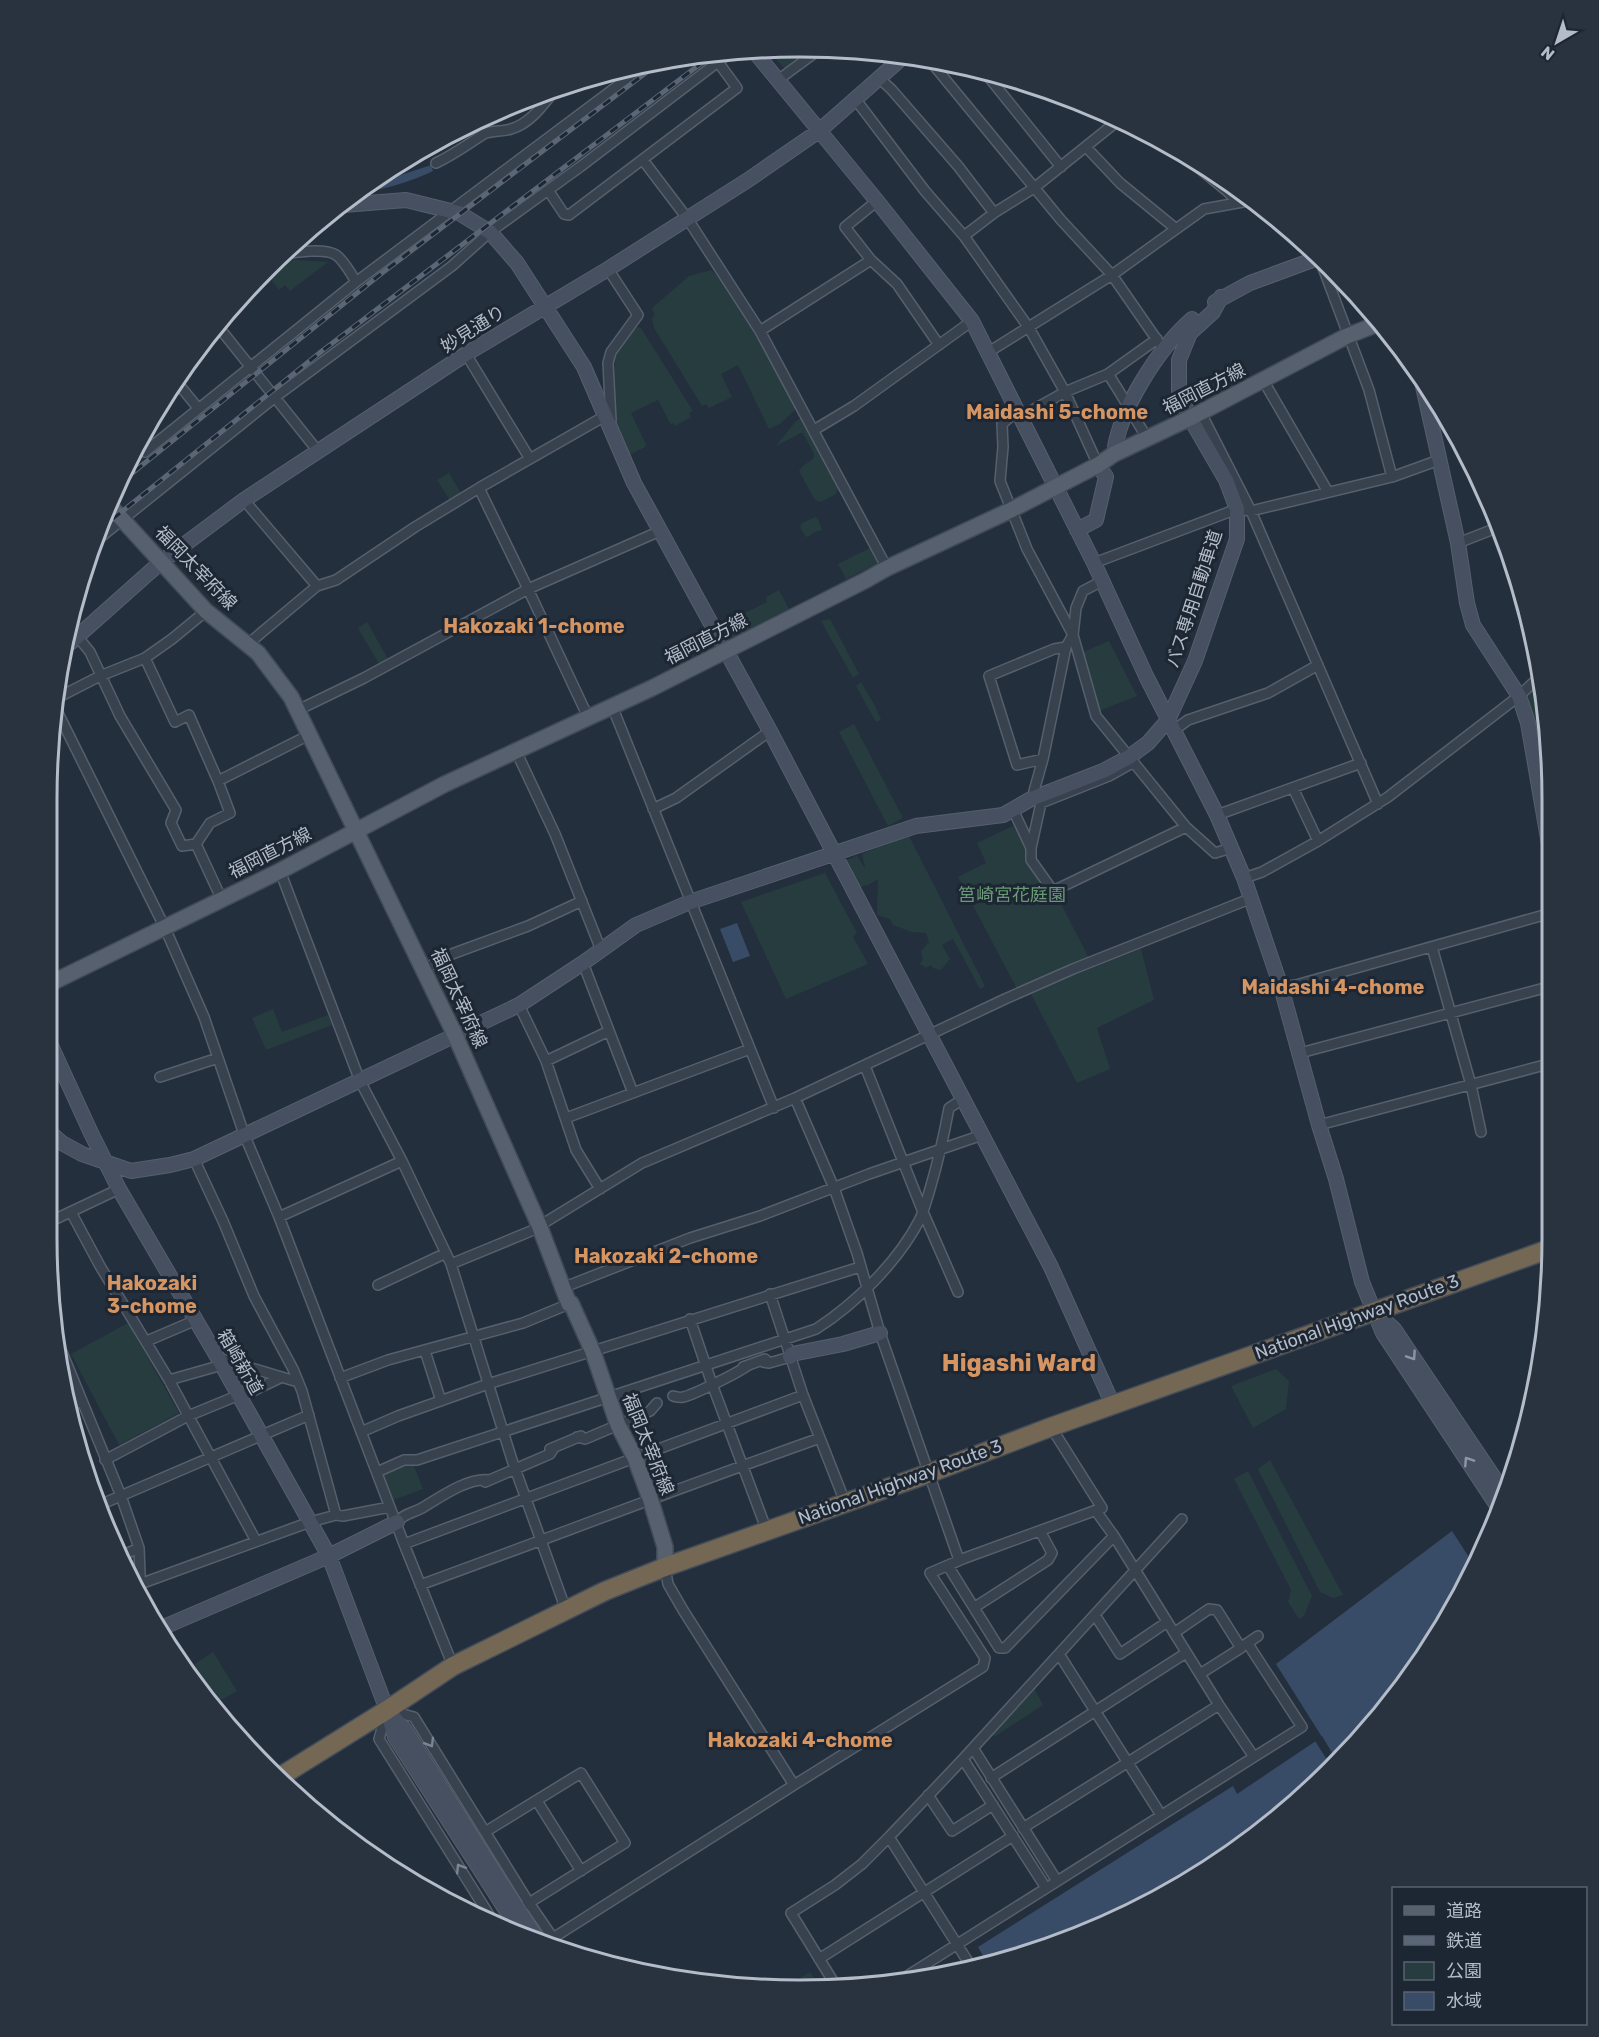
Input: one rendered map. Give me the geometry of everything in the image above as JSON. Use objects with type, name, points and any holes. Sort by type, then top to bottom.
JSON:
[{"type":"highway","name":"National Highway Route 3","points":[[285,1773],[453,1666],[605,1591],[665,1567],[930,1473],[1051,1427],[1541,1251]]},
{"type":"main road","name":"福岡直方線","points":[[57,980],[280,871],[445,784],[727,651],[887,568],[1011,510],[1098,465],[1114,454],[1196,416],[1347,336],[1372,326]]},
{"type":"main road","name":"福岡太宰府線","points":[[115,512],[206,611],[248,644],[273,670],[298,710],[455,1035],[539,1225],[568,1304],[571,1303],[593,1352],[618,1425],[650,1498],[665,1546],[665,1567]]},
{"type":"street","points":[[778,80],[808,57]]},
{"type":"street","points":[[760,59],[972,321],[1094,562],[1171,725],[1217,815],[1244,878],[1281,987],[1336,1179],[1362,1282],[1383,1333],[1494,1500]]},
{"type":"street","points":[[107,532],[274,398],[452,267],[490,232],[718,62],[737,88],[569,215],[564,213],[548,190]]},
{"type":"street","name":"妙見通り","points":[[75,637],[161,562],[244,500],[465,354],[608,269],[748,180],[819,131],[897,63]]},
{"type":"street","points":[[937,70],[1061,220],[1112,275],[1161,344]]},
{"type":"street","points":[[144,451],[356,282],[629,77]]},
{"type":"street","points":[[880,79],[915,116],[994,213]]},
{"type":"street","points":[[993,82],[1061,167]]},
{"type":"street","points":[[856,100],[925,191],[964,236],[1029,328],[1065,392],[1098,465],[1106,477],[1096,520],[1077,530]]},
{"type":"street","points":[[436,164],[486,133],[511,130],[522,124],[545,102]]},
{"type":"street","points":[[964,236],[994,213],[1034,188],[1111,126]]},
{"type":"street","points":[[1086,147],[1120,183],[1175,228]]},
{"type":"street","points":[[643,160],[687,218],[760,331],[887,568]]},
{"type":"street","points":[[1232,196],[1238,202]]},
{"type":"street","points":[[356,204],[406,200],[451,210],[490,232],[517,263],[584,367],[634,483],[770,731],[1051,1267],[1113,1405]]},
{"type":"street","points":[[877,201],[845,227],[871,260],[897,284],[939,345]]},
{"type":"street","points":[[987,353],[1112,275],[1204,209],[1238,202]]},
{"type":"street","points":[[298,252],[327,252],[336,255],[356,282]]},
{"type":"street","points":[[760,331],[871,260]]},
{"type":"street","points":[[1231,849],[1215,853],[1186,828],[1096,716],[1070,631],[1027,549],[1000,481],[1003,447],[1002,424],[1065,392],[1108,374],[1161,344],[1221,297],[1250,283],[1311,262]]},
{"type":"street","points":[[608,269],[638,315],[610,352],[608,363],[609,413],[614,440]]},
{"type":"street","points":[[1324,273],[1369,390],[1392,477]]},
{"type":"street","name":"バス専用自動車道","points":[[1132,759],[1171,725],[1237,539],[1244,510],[1226,480],[1196,416],[1179,391],[1179,360],[1190,333],[1213,312],[1221,297]]},
{"type":"street","points":[[814,430],[854,406],[972,321]]},
{"type":"street","points":[[223,332],[317,450]]},
{"type":"street","points":[[1114,454],[1115,439],[1161,344]]},
{"type":"street","points":[[465,354],[530,459]]},
{"type":"street","points":[[1108,374],[1148,439]]},
{"type":"street","points":[[1263,380],[1329,492]]},
{"type":"street","points":[[182,388],[198,408]]},
{"type":"street","points":[[1426,402],[1458,543],[1467,603],[1473,625],[1519,696],[1528,723],[1542,804]]},
{"type":"street","points":[[248,644],[317,586],[336,580],[479,488],[606,416]]},
{"type":"street","points":[[1094,562],[1244,510],[1392,477],[1439,460]]},
{"type":"street","points":[[479,488],[588,717]]},
{"type":"street","points":[[244,500],[317,586]]},
{"type":"street","points":[[1244,510],[1318,665],[1378,804]]},
{"type":"street","points":[[1458,543],[1491,530]]},
{"type":"street","points":[[298,710],[364,678],[528,589],[660,531]]},
{"type":"street","points":[[1034,791],[1076,608],[1083,591],[1102,581]]},
{"type":"street","points":[[64,694],[100,676],[146,658],[206,611]]},
{"type":"street","points":[[74,640],[90,652],[120,716],[176,810],[171,823],[182,846],[196,844],[210,823],[230,813],[189,715],[175,722],[146,658]]},
{"type":"street","points":[[1043,759],[1017,765],[988,676],[1054,649],[1066,647]]},
{"type":"street","points":[[1171,725],[1268,693],[1318,665]]},
{"type":"street","points":[[1244,878],[1262,872],[1378,804],[1533,683]]},
{"type":"street","points":[[612,706],[774,1108]]},
{"type":"street","points":[[62,720],[165,928],[204,1017],[244,1134],[279,1217],[376,1473],[453,1666]]},
{"type":"street","points":[[653,809],[676,798],[770,731]]},
{"type":"street","points":[[218,781],[309,735]]},
{"type":"street","points":[[516,751],[555,834],[602,950]]},
{"type":"street","points":[[57,1139],[82,1154],[131,1171],[194,1159],[519,1005],[636,925],[690,902],[916,826],[1003,815],[1031,799],[1132,759]]},
{"type":"street","points":[[1132,759],[1109,776],[1041,803],[1031,848],[1031,860],[1053,891],[1186,828]]},
{"type":"street","points":[[1217,815],[1361,763]]},
{"type":"street","points":[[1293,788],[1318,841]]},
{"type":"street","points":[[1016,816],[1031,848]]},
{"type":"street","points":[[196,844],[222,900]]},
{"type":"street","points":[[280,871],[360,1081],[402,1161],[451,1264],[502,1431],[566,1610]]},
{"type":"street","points":[[451,1264],[531,1231],[642,1163],[774,1108],[997,1002],[1073,969],[1252,898]]},
{"type":"street","points":[[424,969],[452,954],[528,926],[582,901]]},
{"type":"street","points":[[1281,987],[1296,985],[1542,916]]},
{"type":"street","points":[[1432,947],[1471,1085],[1480,1132]]},
{"type":"street","points":[[583,963],[633,1093]]},
{"type":"street","points":[[1300,1053],[1542,989]]},
{"type":"street","points":[[519,1005],[546,1061],[576,1150],[600,1189]]},
{"type":"street","points":[[546,1061],[609,1031]]},
{"type":"street","points":[[566,1118],[750,1049]]},
{"type":"street","points":[[160,1077],[218,1058]]},
{"type":"street","name":"箱崎新道","points":[[57,1060],[119,1189],[329,1556],[395,1737],[493,1880]]},
{"type":"street","points":[[865,1066],[923,1212],[958,1292]]},
{"type":"street","points":[[1319,1125],[1542,1067]]},
{"type":"street","points":[[795,1098],[834,1188],[880,1333],[959,1560]]},
{"type":"street","points":[[376,1473],[404,1460],[417,1460],[816,1329],[841,1313],[867,1289],[905,1242],[923,1212],[942,1149],[949,1108],[963,1099]]},
{"type":"street","points":[[562,1288],[690,1238],[760,1216],[982,1135]]},
{"type":"street","points":[[194,1159],[254,1296],[298,1382],[336,1515]]},
{"type":"street","points":[[279,1217],[402,1161]]},
{"type":"street","points":[[57,1218],[119,1189]]},
{"type":"street","points":[[71,1212],[100,1266],[169,1380],[256,1541]]},
{"type":"street","points":[[378,1285],[446,1253]]},
{"type":"street","points":[[361,1432],[488,1384],[860,1267]]},
{"type":"street","points":[[770,1294],[803,1395],[845,1502]]},
{"type":"street","points":[[340,1378],[388,1360],[523,1323],[568,1304]]},
{"type":"street","points":[[1375,1311],[1394,1329],[1499,1486]]},
{"type":"street","points":[[690,1319],[711,1384],[728,1424],[766,1531]]},
{"type":"street","points":[[147,1341],[196,1320]]},
{"type":"street","points":[[167,1626],[329,1556],[467,1484],[475,1486],[534,1461],[537,1455],[577,1437],[591,1432],[598,1433],[618,1425],[650,1411],[657,1403],[673,1396],[682,1397],[695,1392],[748,1365],[790,1357],[792,1354],[843,1344],[880,1333]]},
{"type":"street","points":[[425,1351],[441,1401]]},
{"type":"street","points":[[169,1380],[220,1362],[298,1382]]},
{"type":"street","points":[[70,1376],[121,1496],[139,1548],[140,1577]]},
{"type":"street","points":[[105,1460],[188,1416],[282,1377]]},
{"type":"street","points":[[404,1544],[803,1395]]},
{"type":"street","points":[[76,1403],[82,1401]]},
{"type":"street","points":[[106,1502],[309,1414]]},
{"type":"street","points":[[553,1938],[983,1667],[985,1658],[930,1573],[959,1560],[1102,1508],[1051,1427]]},
{"type":"street","points":[[420,1585],[650,1498],[820,1438]]},
{"type":"street","points":[[143,1583],[310,1522],[336,1515],[343,1516],[390,1507]]},
{"type":"street","points":[[1096,1511],[1254,1757]]},
{"type":"street","points":[[831,1979],[791,1914],[862,1864],[889,1837],[1136,1572],[1182,1519]]},
{"type":"street","points":[[975,1607],[1048,1560],[1052,1553],[1040,1531]]},
{"type":"street","points":[[948,1566],[999,1648],[1005,1648],[1114,1536]]},
{"type":"street","points":[[128,1553],[139,1548]]},
{"type":"street","points":[[665,1567],[668,1584],[683,1610],[795,1785]]},
{"type":"street","points":[[918,1970],[1302,1727],[1217,1610],[1209,1609],[1174,1633]]},
{"type":"street","points":[[1095,1615],[1120,1654],[1167,1622]]},
{"type":"street","points":[[1200,1674],[1258,1636]]},
{"type":"street","points":[[990,1778],[1186,1653]]},
{"type":"street","points":[[1059,1654],[1161,1815]]},
{"type":"street","points":[[1023,1828],[1219,1705]]},
{"type":"street","points":[[486,1910],[379,1739],[387,1710],[414,1716],[553,1938]]},
{"type":"street","points":[[973,1748],[1057,1881]]},
{"type":"street","points":[[963,1759],[1046,1888]]},
{"type":"street","points":[[485,1832],[581,1773],[626,1843],[504,1918]]},
{"type":"street","points":[[928,1795],[952,1831],[993,1806]]},
{"type":"street","points":[[537,1801],[581,1872]]},
{"type":"street","points":[[819,1959],[1013,1836]]},
{"type":"street","points":[[889,1837],[967,1961]]},
{"type":"street","points":[[493,1880],[515,1923]]},
{"type":"street","points":[[493,1880],[530,1929]]},
{"type":"green space","points":[[800,57],[786,68],[775,58]]},
{"type":"green space","points":[[290,259],[328,262],[290,291],[285,285],[279,290],[270,278]]},
{"type":"green space","points":[[711,270],[724,283],[747,316],[796,409],[780,424],[769,429],[738,365],[721,374],[732,397],[709,408],[706,404],[702,406],[654,328],[653,307],[689,276]]},
{"type":"green space","points":[[641,328],[693,411],[689,413],[691,417],[675,426],[673,423],[671,425],[658,400],[631,413],[646,445],[631,454],[628,453],[612,411],[616,349],[631,330]]},
{"type":"green space","points":[[801,418],[838,488],[836,494],[821,502],[815,500],[799,471],[814,458],[803,433],[776,446],[795,422]]},
{"type":"green space","points":[[449,473],[462,495],[451,502],[437,480]]},
{"type":"green space","points":[[815,517],[822,530],[808,537],[805,536],[800,527],[802,523]]},
{"type":"green space","points":[[870,548],[878,563],[846,579],[838,564]]},
{"type":"green space","points":[[779,590],[789,609],[726,641],[719,626],[767,602],[766,597]]},
{"type":"green space","points":[[830,619],[859,674],[853,678],[821,621]]},
{"type":"green space","points":[[367,622],[388,659],[379,664],[358,628]]},
{"type":"green space","points":[[1109,641],[1137,696],[1099,711],[1081,653]]},
{"type":"green space","points":[[861,682],[881,720],[876,722],[856,686]]},
{"type":"green space","points":[[1533,686],[1540,748],[1536,749],[1528,697]]},
{"type":"green space","points":[[854,724],[903,818],[888,826],[839,732]]},
{"type":"green space","name":"筥崎宮花庭園","points":[[1019,823],[1089,958],[1018,991],[958,877],[986,863],[977,843]]},
{"type":"green space","points":[[908,834],[985,986],[980,989],[953,939],[942,945],[950,959],[941,970],[931,965],[926,968],[920,964],[923,959],[921,951],[929,942],[926,933],[912,932],[893,925],[890,919],[877,915],[878,879],[859,887],[844,861],[857,856],[865,868],[862,854]]},
{"type":"green space","points":[[825,873],[857,933],[853,937],[868,964],[786,999],[741,902]]},
{"type":"green space","points":[[1141,949],[1154,1000],[1097,1028],[1110,1069],[1077,1083],[1030,992]]},
{"type":"green space","points":[[273,1009],[282,1032],[328,1015],[332,1025],[266,1050],[252,1018]]},
{"type":"green space","points":[[128,1323],[179,1413],[119,1445],[71,1354]]},
{"type":"green space","points":[[1276,1369],[1289,1381],[1286,1409],[1253,1428],[1231,1386]]},
{"type":"green space","points":[[1270,1460],[1343,1595],[1333,1598],[1320,1592],[1258,1469]]},
{"type":"green space","points":[[413,1464],[423,1489],[393,1500],[382,1473]]},
{"type":"green space","points":[[1248,1471],[1312,1596],[1304,1616],[1299,1619],[1288,1602],[1291,1590],[1234,1479]]},
{"type":"green space","points":[[213,1652],[237,1691],[219,1701],[193,1665]]},
{"type":"green space","points":[[1034,1688],[1043,1705],[994,1737],[993,1732]]},
{"type":"green space","points":[[810,1972],[815,1979],[800,1980],[797,1980]]},
{"type":"water","points":[[431,165],[433,171],[415,179],[376,190],[395,177]]},
{"type":"water","points":[[737,923],[750,956],[733,962],[720,929]]},
{"type":"water","points":[[1452,1531],[1469,1557],[1443,1609],[1389,1690],[1325,1763],[1289,1796],[1252,1827],[1171,1881],[1084,1923],[1038,1941],[984,1957],[978,1947],[1233,1786],[1237,1794],[1322,1737],[1276,1664]]},
{"type":"pier","points":[[1322,1736],[1333,1754],[1327,1760],[1315,1741]]},
{"type":"railway","points":[[112,519],[322,351],[701,63]]},
{"type":"railway","points":[[134,472],[382,273],[645,73]]},
{"type":"district","name":"Maidashi 5-chome","points":[[1057,412]]},
{"type":"district","name":"Hakozaki 1-chome","points":[[534,626]]},
{"type":"district","name":"Maidashi 4-chome","points":[[1333,987]]},
{"type":"district","name":"Hakozaki 2-chome","points":[[666,1256]]},
{"type":"district","name":"Hakozaki 3-chome","points":[[152,1294]]},
{"type":"district","name":"Higashi Ward","points":[[1019,1363]]},
{"type":"district","name":"Hakozaki 4-chome","points":[[800,1740]]}]
